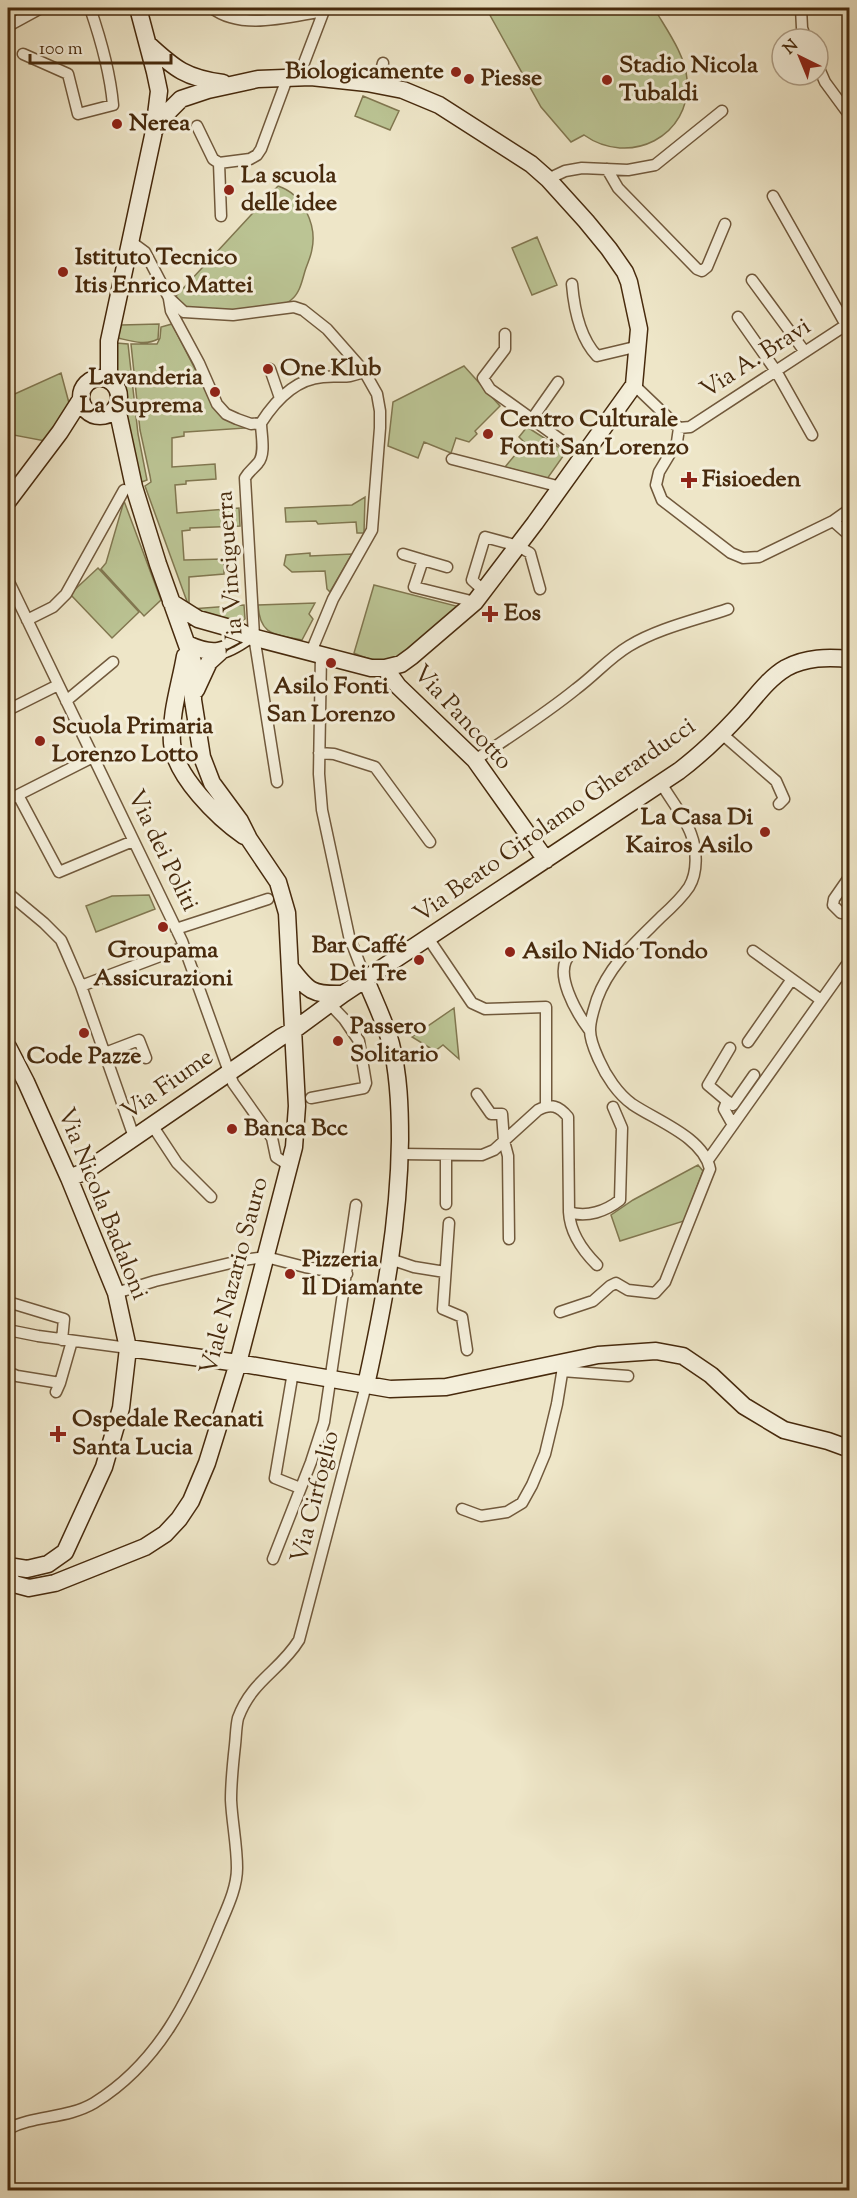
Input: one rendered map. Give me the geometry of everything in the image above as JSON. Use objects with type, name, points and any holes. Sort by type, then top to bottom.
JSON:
[{"type":"street","points":[[8,26],[41,8]]},
{"type":"street","points":[[22,54],[68,74],[78,114],[113,105],[111,80],[102,41],[90,8]]},
{"type":"street","name":"Viale Nazario Sauro","points":[[8,1576],[14,1584],[29,1588],[55,1583],[145,1547],[165,1534],[191,1501],[203,1473],[238,1363],[290,1166],[297,1124],[287,913],[278,882],[249,839],[240,821],[212,783],[202,757],[193,700],[193,662],[134,487],[124,450],[117,408],[120,400],[119,392],[112,382],[109,371],[109,342],[154,131],[159,91],[138,8]]},
{"type":"street","points":[[197,126],[213,159],[219,163],[250,159],[257,155],[325,9],[284,12],[248,20],[227,17],[212,8]]},
{"type":"street","points":[[801,8],[802,27]]},
{"type":"street","points":[[148,44],[168,63],[186,75],[233,84]]},
{"type":"street","points":[[377,84],[383,63]]},
{"type":"street","points":[[181,99],[159,91],[172,80],[186,75]]},
{"type":"street","points":[[154,131],[162,118],[181,99],[233,84],[293,76],[377,84],[414,93],[440,105],[514,151],[548,179],[597,235],[625,272],[634,299],[639,329],[634,385],[561,488],[479,597],[401,664],[385,668],[370,668],[251,636],[198,619],[171,602]]},
{"type":"street","points":[[829,87],[849,116]]},
{"type":"street","points":[[548,179],[565,171],[582,168],[628,170],[656,165],[722,111]]},
{"type":"street","points":[[219,163],[221,216]]},
{"type":"street","points":[[607,169],[618,188],[697,269],[702,271],[707,267],[725,224]]},
{"type":"street","name":"Via A. Bravi","points":[[679,428],[690,427],[805,352],[848,328],[773,196]]},
{"type":"street","points":[[130,241],[145,252],[169,298],[171,311],[199,363],[217,404],[226,414],[251,424],[261,423],[280,398],[302,383],[323,377],[354,377],[364,371]]},
{"type":"street","points":[[752,280],[805,352]]},
{"type":"street","points":[[572,284],[580,323],[589,347],[597,356],[639,346]]},
{"type":"street","points":[[169,298],[184,312],[207,315],[250,314],[294,307],[303,310],[327,329],[364,371],[377,394],[380,428],[372,530],[333,599],[316,653],[322,810],[349,936],[391,1043],[399,1085],[400,1154],[397,1213],[382,1312],[366,1385]]},
{"type":"street","points":[[738,317],[776,371],[812,435]]},
{"type":"street","points":[[506,334],[505,349],[483,378],[490,389],[583,456]]},
{"type":"street","points":[[8,501],[60,432],[81,399],[83,388],[97,371],[109,342]]},
{"type":"street","points":[[270,369],[280,398]]},
{"type":"street","points":[[91,380],[104,378],[112,382]]},
{"type":"street","points":[[532,419],[558,382]]},
{"type":"street","points":[[634,385],[679,428],[677,442],[659,472],[656,485],[662,500],[731,553],[743,558],[759,557],[833,520],[849,509]]},
{"type":"street","points":[[81,399],[88,412],[98,417],[117,435],[124,450]]},
{"type":"street","points":[[60,432],[74,424],[110,414],[117,408]]},
{"type":"street","name":"Via Vinciguerra","points":[[261,423],[262,455],[260,461],[245,478],[251,636],[277,782]]},
{"type":"street","points":[[452,459],[561,488]]},
{"type":"street","points":[[27,620],[53,608],[66,594],[124,490]]},
{"type":"street","points":[[833,520],[849,536]]},
{"type":"street","points":[[479,597],[472,580],[485,537],[518,546],[530,553],[540,589]]},
{"type":"street","points":[[404,554],[447,567]]},
{"type":"street","points":[[423,560],[414,586],[479,597]]},
{"type":"street","name":"Via dei Politi","points":[[8,580],[184,946],[230,1071]]},
{"type":"street","points":[[475,760],[549,710],[631,645],[650,635],[728,609]]},
{"type":"street","points":[[214,624],[203,629],[187,644],[203,651],[220,652]]},
{"type":"street","points":[[193,700],[209,662],[220,652],[251,636]]},
{"type":"street","name":"Viale Nazario Sauro","points":[[187,644],[173,715],[172,744],[177,761],[189,783],[212,808],[234,829],[249,839]]},
{"type":"street","name":"Via Beato Girolamo Gherarducci","points":[[320,1001],[343,994],[366,980],[661,783],[701,754],[770,681],[788,667],[807,660],[827,657],[849,659]]},
{"type":"street","points":[[66,701],[113,662]]},
{"type":"street","name":"Via Pancotto","points":[[385,668],[398,686],[475,760],[546,860]]},
{"type":"street","points":[[12,708],[58,685]]},
{"type":"street","points":[[722,734],[776,781],[784,799],[779,804]]},
{"type":"street","points":[[319,753],[334,754],[375,767],[430,842]]},
{"type":"street","points":[[8,800],[93,757]]},
{"type":"street","points":[[661,783],[691,833],[696,867],[690,886],[677,902],[618,960],[604,980],[592,1012],[590,1031],[592,1045],[617,1090],[630,1103],[668,1125],[698,1148],[709,1165]]},
{"type":"street","points":[[18,795],[59,872],[133,841]]},
{"type":"street","points":[[849,876],[834,899],[833,905],[841,913],[849,912]]},
{"type":"street","points":[[8,893],[61,940],[81,986],[134,1137]]},
{"type":"street","points":[[176,929],[268,898]]},
{"type":"street","points":[[428,938],[472,1003],[478,1007],[485,1009],[546,1007],[546,1106]]},
{"type":"street","points":[[81,986],[184,946]]},
{"type":"street","points":[[753,951],[822,1000]]},
{"type":"street","points":[[572,953],[568,956],[564,970],[570,999],[590,1031]]},
{"type":"street","points":[[560,1312],[593,1301],[616,1283],[628,1290],[656,1293],[665,1282],[709,1165],[733,1125],[849,960]]},
{"type":"street","points":[[290,967],[320,1001],[344,1019],[359,1041],[366,1083],[364,1088],[356,1091],[311,1098]]},
{"type":"street","points":[[748,1042],[792,979]]},
{"type":"street","points":[[293,1004],[307,995],[320,1001]]},
{"type":"street","name":"Via Fiume","points":[[69,1178],[84,1172],[280,1037],[294,1030],[320,1001]]},
{"type":"street","points":[[105,1053],[139,1040],[146,1058]]},
{"type":"street","points":[[730,1048],[708,1085],[733,1105],[754,1075]]},
{"type":"street","name":"Via Nicola Badaloni","points":[[8,1566],[27,1569],[48,1564],[65,1552],[104,1467],[121,1408],[129,1348],[116,1293],[69,1178],[26,1082],[9,1053]]},
{"type":"street","name":"Viale Nazario Sauro","points":[[230,1071],[233,1083],[272,1138],[276,1157],[290,1166]]},
{"type":"street","points":[[477,1094],[491,1114],[502,1114],[504,1141],[508,1156],[509,1239]]},
{"type":"street","points":[[727,1101],[724,1109],[733,1125]]},
{"type":"street","points":[[400,1154],[482,1155],[494,1150],[538,1110],[546,1106],[554,1106],[562,1110],[568,1117],[569,1212],[572,1227],[579,1242],[597,1265]]},
{"type":"street","points":[[569,1212],[578,1215],[594,1212],[609,1208],[620,1200],[622,1128],[613,1107]]},
{"type":"street","points":[[152,1125],[177,1163],[211,1197]]},
{"type":"street","points":[[446,1155],[446,1204]]},
{"type":"street","points":[[273,1559],[322,1430],[356,1205]]},
{"type":"street","points":[[449,1223],[442,1309],[462,1317],[467,1350]]},
{"type":"street","points":[[116,1293],[201,1270],[266,1257],[347,1274]]},
{"type":"street","points":[[390,1259],[414,1267],[445,1272]]},
{"type":"street","points":[[10,1302],[64,1319],[67,1340],[58,1387],[12,1374]]},
{"type":"street","points":[[8,1330],[238,1363],[366,1385],[412,1390],[446,1387],[563,1366],[598,1355],[656,1351],[683,1356],[711,1375],[744,1406],[784,1430],[849,1449]]},
{"type":"street","points":[[563,1366],[628,1376]]},
{"type":"street","points":[[462,1509],[481,1516],[507,1512],[522,1503],[545,1454],[563,1366]]},
{"type":"street","points":[[292,1372],[275,1478],[300,1488]]},
{"type":"street","name":"Via Cirfoglio","points":[[8,2129],[26,2121],[75,2111],[109,2092],[157,2046],[191,1993],[235,1884],[237,1868],[231,1800],[237,1721],[247,1698],[259,1682],[292,1652],[299,1640],[366,1385]]},
{"type":"green space","name":"Stadio Nicola Tubaldi","points":[[486,8],[654,8],[674,42],[686,70],[686,99],[679,117],[668,131],[654,141],[638,147],[620,148],[602,144],[584,135],[571,142],[541,107]]},
{"type":"green space","points":[[363,96],[399,111],[390,130],[355,116]]},
{"type":"green space","points":[[278,186],[287,190],[301,203],[312,230],[311,255],[297,294],[283,304],[255,309],[222,310],[183,306],[176,296]]},
{"type":"green space","points":[[537,237],[557,285],[532,295],[512,248]]},
{"type":"green space","points":[[159,324],[158,339],[153,341],[138,342],[118,338],[121,325]]},
{"type":"green space","points":[[172,324],[215,408],[246,428],[184,432],[184,436],[172,438],[172,467],[215,464],[216,479],[186,481],[186,484],[175,485],[177,513],[239,508],[240,526],[190,528],[190,530],[182,531],[184,560],[224,559],[224,574],[189,577],[189,607],[145,486],[151,482],[140,430],[131,344],[157,344],[161,327]]},
{"type":"green space","points":[[116,343],[128,344],[138,434],[147,480],[139,483],[122,411],[126,397],[116,370]]},
{"type":"green space","points":[[464,366],[500,406],[475,431],[477,434],[469,442],[456,438],[451,453],[424,442],[418,458],[388,446],[393,402]]},
{"type":"green space","points":[[61,373],[69,403],[45,441],[8,434],[8,397]]},
{"type":"green space","points":[[527,427],[566,452],[547,479],[505,467],[525,443],[519,437]]},
{"type":"green space","points":[[365,497],[364,533],[357,533],[356,522],[318,524],[316,521],[286,522],[285,508],[352,505]]},
{"type":"green space","points":[[124,501],[161,600],[144,616],[101,569],[106,563]]},
{"type":"green space","points":[[310,553],[310,556],[352,554],[330,592],[327,589],[325,571],[292,572],[284,565],[286,555]]},
{"type":"green space","points":[[98,568],[139,612],[112,638],[70,594]]},
{"type":"green space","points":[[374,585],[460,607],[406,652],[387,660],[370,659],[354,653]]},
{"type":"green space","points":[[315,603],[309,614],[313,619],[302,640],[271,632],[266,629],[259,615],[258,605]]},
{"type":"green space","points":[[244,605],[245,619],[238,624],[191,609]]},
{"type":"green space","points":[[149,895],[155,909],[96,932],[86,906],[112,896]]},
{"type":"green space","points":[[454,1008],[459,1059],[443,1045],[435,1051],[412,1037]]},
{"type":"green space","points":[[698,1165],[703,1171],[684,1221],[620,1241],[611,1215],[633,1200]]},
{"type":"place","name":"Biologicamente","points":[[456,72]]},
{"type":"place","name":"Piesse","points":[[469,79]]},
{"type":"place","name":"Stadio Nicola Tubaldi","points":[[607,80]]},
{"type":"place","name":"Nerea","points":[[117,124]]},
{"type":"place","name":"La scuola delle idee","points":[[229,190]]},
{"type":"place","name":"Istituto Tecnico Itis Enrico Mattei","points":[[63,272]]},
{"type":"place","name":"One Klub","points":[[268,369]]},
{"type":"place","name":"Lavanderia La Suprema","points":[[215,392]]},
{"type":"place","name":"Centro Culturale Fonti San Lorenzo","points":[[488,434]]},
{"type":"place","name":"Fisioeden","points":[[689,480]]},
{"type":"place","name":"Eos","points":[[490,614]]},
{"type":"place","name":"Asilo Fonti San Lorenzo","points":[[331,663]]},
{"type":"place","name":"Scuola Primaria Lorenzo Lotto","points":[[40,741]]},
{"type":"place","name":"La Casa Di Kairos Asilo","points":[[765,832]]},
{"type":"place","name":"Groupama Assicurazioni","points":[[163,927]]},
{"type":"place","name":"Asilo Nido Tondo","points":[[510,952]]},
{"type":"place","name":"Bar Caffé Dei Tre","points":[[419,960]]},
{"type":"place","name":"Code Pazze","points":[[84,1033]]},
{"type":"place","name":"Passero Solitario","points":[[338,1041]]},
{"type":"place","name":"Banca Bcc","points":[[232,1129]]},
{"type":"place","name":"Pizzeria Il Diamante","points":[[290,1274]]},
{"type":"place","name":"Ospedale Recanati Santa Lucia","points":[[58,1434]]}]
